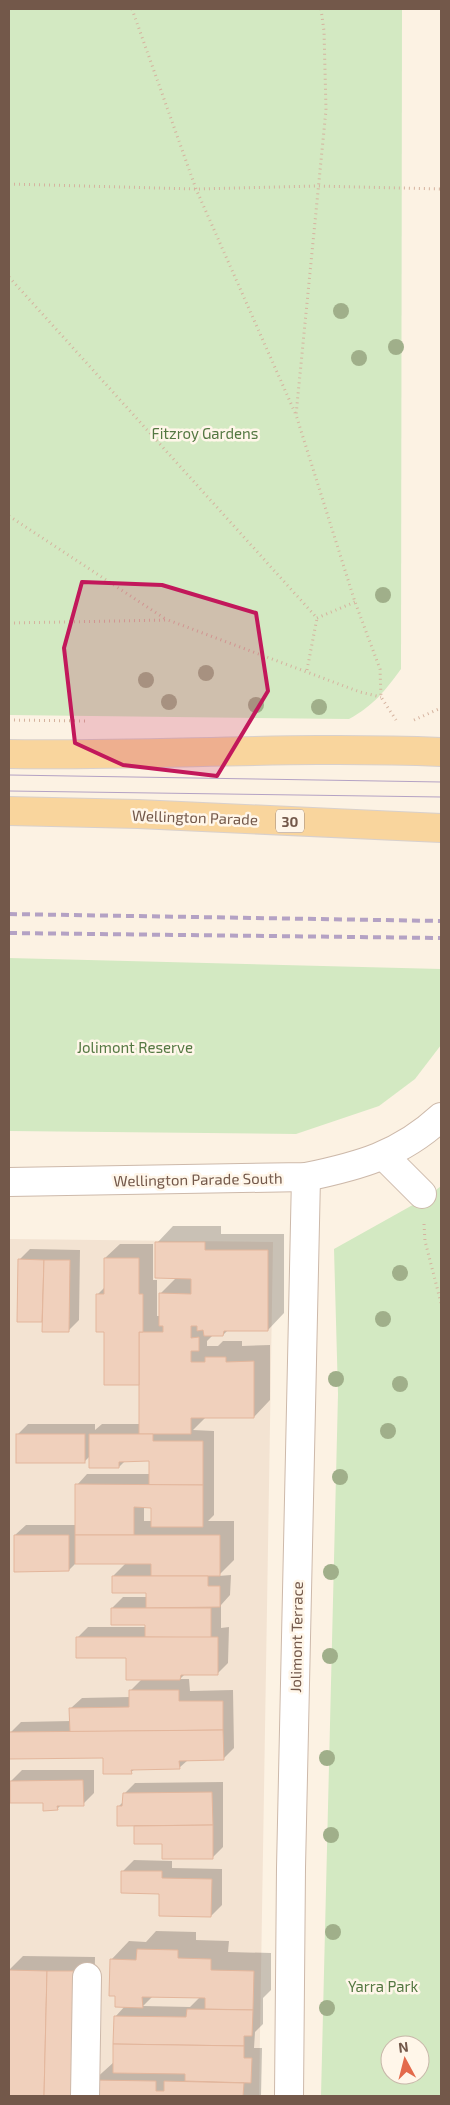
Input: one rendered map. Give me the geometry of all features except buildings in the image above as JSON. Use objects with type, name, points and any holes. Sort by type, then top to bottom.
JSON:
[{"type":"main road","points":[[9,754],[241,751],[441,752]]},
{"type":"main road","name":"Wellington Parade","points":[[9,811],[158,815],[441,828]]},
{"type":"street","name":"Wellington Parade South","points":[[9,1182],[306,1177],[352,1168],[384,1156],[426,1131],[441,1117]]},
{"type":"street","points":[[384,1156],[422,1194]]},
{"type":"street","name":"Jolimont Terrace","points":[[289,2096],[291,1868],[306,1177]]},
{"type":"street","points":[[85,2096],[87,1977]]},
{"type":"path","points":[[132,9],[196,189],[296,415],[355,602],[380,669],[381,697],[400,726]]},
{"type":"path","points":[[296,415],[326,110],[324,31],[321,9]]},
{"type":"path","points":[[9,184],[196,189],[318,186],[441,188]]},
{"type":"path","points":[[9,277],[316,618]]},
{"type":"path","points":[[9,516],[168,620],[307,670],[360,692],[381,697]]},
{"type":"path","points":[[316,618],[355,602]]},
{"type":"path","points":[[307,670],[316,618]]},
{"type":"path","points":[[9,623],[168,620]]},
{"type":"path","points":[[408,723],[441,708]]},
{"type":"path","points":[[422,1194],[425,1241],[441,1303]]},
{"type":"highlighted area","points":[[82,582],[162,585],[256,613],[268,691],[217,776],[123,765],[75,743],[64,648]]},
{"type":"shaded area","points":[[9,1239],[273,1242],[259,2096],[9,2096]]},
{"type":"green space","name":"Fitzroy Gardens","points":[[9,9],[402,9],[401,669],[378,697],[365,709],[349,719],[9,715]]},
{"type":"green space","name":"Jolimont Reserve","points":[[9,958],[441,969],[441,1045],[415,1079],[379,1106],[296,1134],[9,1131]]},
{"type":"green space","name":"Yarra Park","points":[[441,1186],[441,2096],[321,2096],[338,1394],[334,1249],[427,1197]]},
{"type":"tram line","points":[[9,775],[441,782]]},
{"type":"tram line","points":[[9,791],[441,797]]},
{"type":"railway","points":[[9,914],[441,921]]},
{"type":"railway","points":[[9,933],[441,938]]}]
